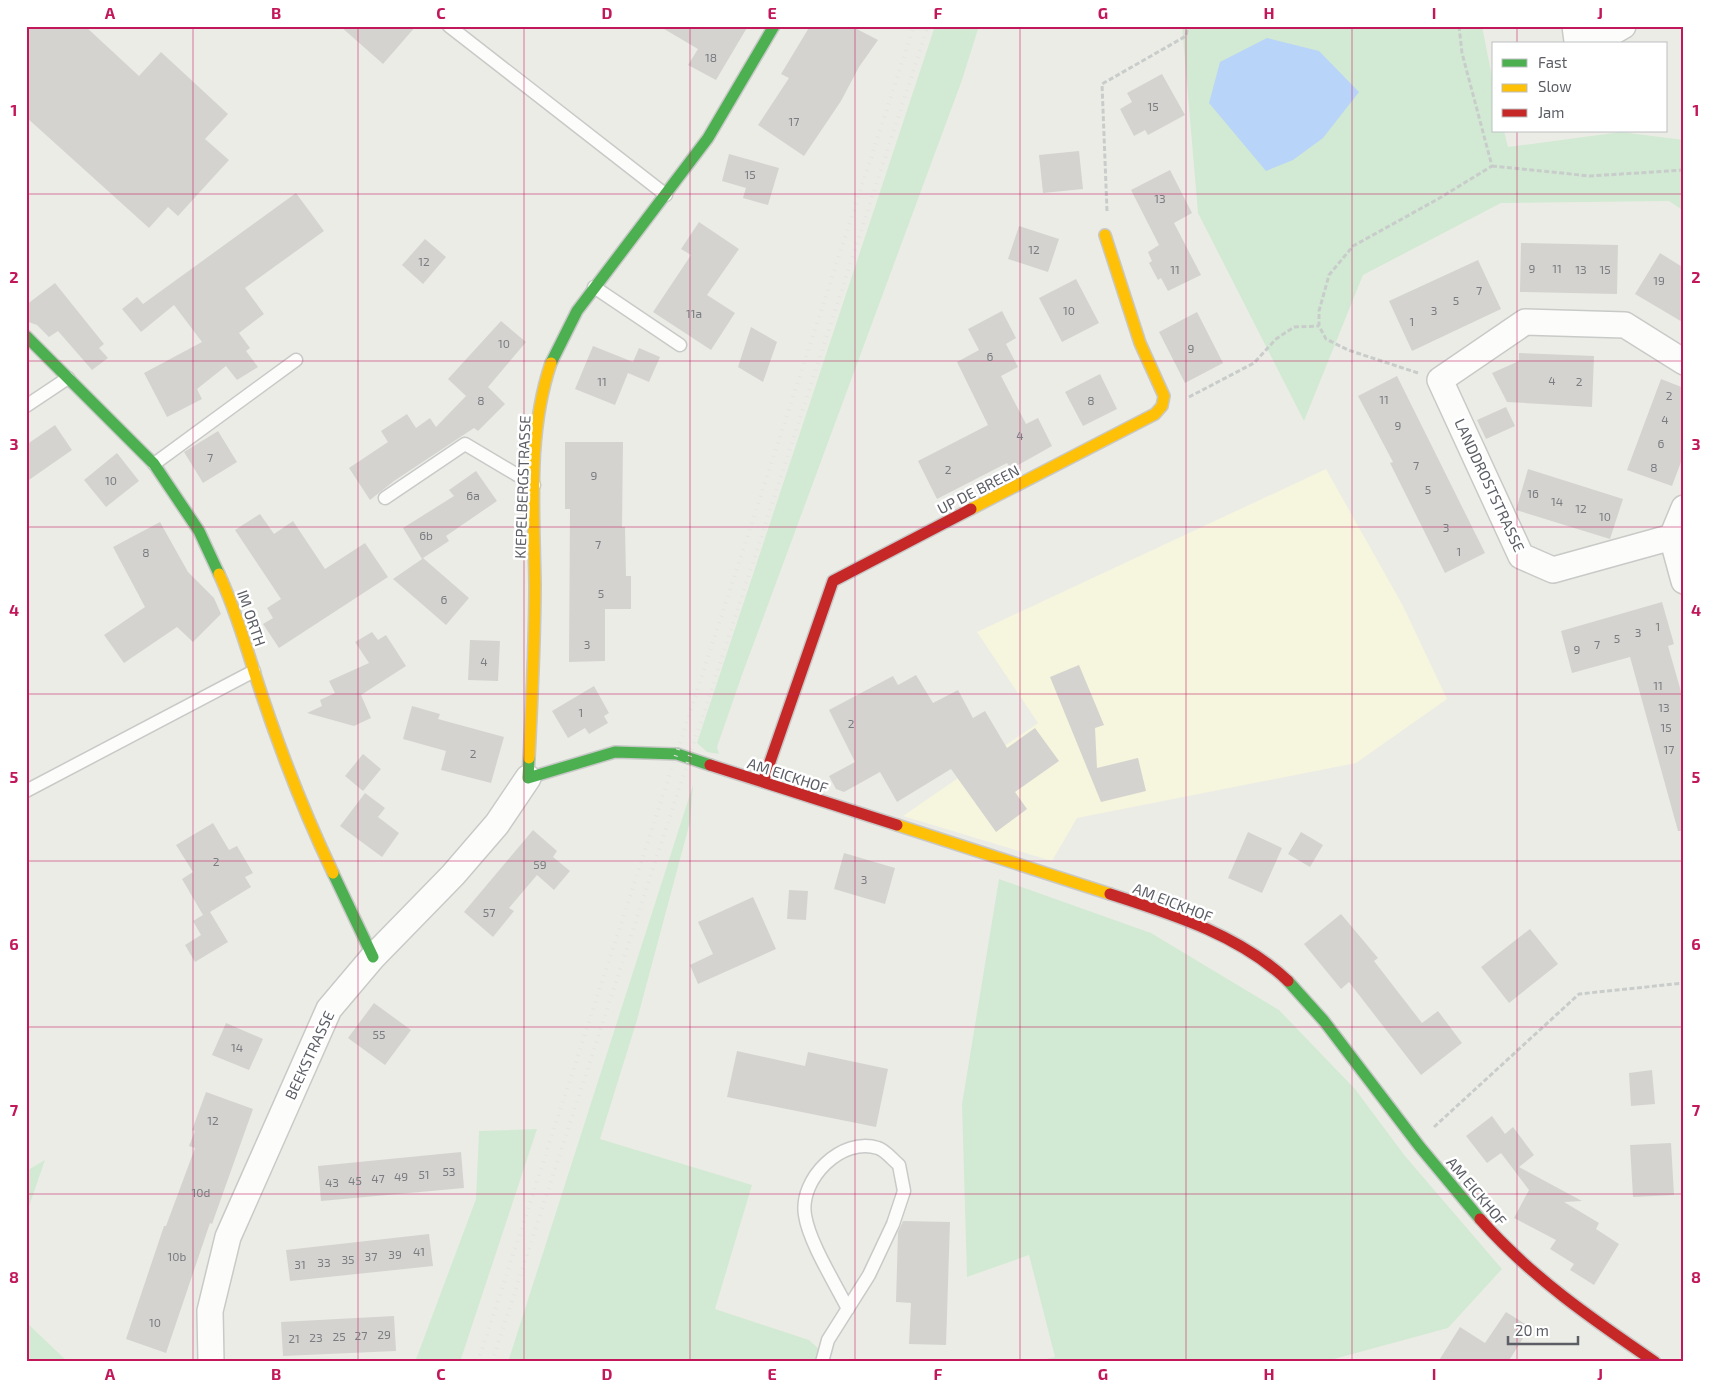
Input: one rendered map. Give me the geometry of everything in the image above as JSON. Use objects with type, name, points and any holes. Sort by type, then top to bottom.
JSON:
[{"type":"street","name":"KIEPELBERGSTRASSE","points":[[528,778],[535,610],[534,485],[537,428],[542,391],[554,356],[571,320],[610,264],[666,195],[720,120],[774,26]]},
{"type":"street","points":[[1575,26],[1578,41],[1604,37],[1623,26]]},
{"type":"street","points":[[1105,235],[1140,343],[1164,396],[1162,406]]},
{"type":"street","points":[[1440,380],[1526,322],[1625,325],[1684,362]]},
{"type":"street","name":"IM ORTH","points":[[26,336],[154,464],[203,540],[235,607],[254,671],[306,816],[373,957]]},
{"type":"street","name":"LANDDROSTSTRASSE","points":[[1440,380],[1521,556],[1553,570],[1672,537]]},
{"type":"street","name":"UP DE BREEN","points":[[763,782],[832,581],[1155,414],[1162,406]]},
{"type":"street","points":[[1684,508],[1672,537],[1684,581]]},
{"type":"street","name":"AM EICKHOF","points":[[528,778],[616,752],[678,754],[1162,911],[1226,940],[1266,963],[1298,993],[1336,1037],[1416,1143],[1502,1243],[1544,1284],[1655,1362]]},
{"type":"street","name":"BEEKSTRASSE","points":[[211,1362],[210,1311],[228,1237],[329,1009],[373,957],[453,875],[498,824],[528,778]]},
{"type":"lane","points":[[449,26],[666,195]]},
{"type":"lane","points":[[594,287],[680,345]]},
{"type":"lane","points":[[154,464],[296,360]]},
{"type":"lane","points":[[26,406],[68,378]]},
{"type":"lane","points":[[385,498],[465,444],[534,485]]},
{"type":"lane","points":[[26,791],[254,671]]},
{"type":"lane","points":[[822,1362],[828,1340],[848,1309],[869,1275],[894,1224],[904,1192],[899,1164],[878,1148],[851,1147],[842,1152],[826,1161],[808,1187],[804,1214],[815,1243],[848,1309]]},
{"type":"path","points":[[1108,204],[1102,84],[1186,36],[1188,26]]},
{"type":"path","points":[[1459,26],[1462,53],[1492,166]]},
{"type":"path","points":[[1440,380],[1348,350],[1326,339],[1319,326],[1319,311],[1329,275],[1353,246],[1438,199],[1492,166],[1590,176],[1684,170]]},
{"type":"path","points":[[1162,406],[1186,399],[1254,363],[1276,339],[1294,327],[1319,326]]},
{"type":"path","points":[[1416,1143],[1579,994],[1684,983]]},
{"type":"shaded area","points":[[935,26],[979,26],[962,80],[742,675],[717,747],[719,754],[707,752],[697,743]]},
{"type":"shaded area","points":[[1182,26],[1482,26],[1492,77],[1492,132],[1504,132],[1508,147],[1621,132],[1684,140],[1684,211],[1669,201],[1501,203],[1363,275],[1304,421],[1198,213]]},
{"type":"shaded area","points":[[1326,469],[1403,606],[1447,699],[1356,763],[1077,818],[1052,861],[903,816],[1038,723],[977,632]]},
{"type":"shaded area","points":[[693,785],[690,822],[637,1020],[600,1139],[752,1185],[715,1309],[809,1340],[833,1362],[508,1362]]},
{"type":"shaded area","points":[[999,879],[1151,933],[1279,1010],[1355,1089],[1405,1156],[1502,1269],[1448,1328],[1323,1362],[1033,1362],[1055,1357],[1029,1255],[967,1277],[962,1104]]},
{"type":"shaded area","points":[[537,1129],[460,1362],[415,1362],[476,1199],[479,1131]]},
{"type":"shaded area","points":[[45,1160],[26,1215],[26,1171]]},
{"type":"shaded area","points":[[26,1322],[68,1362],[26,1362]]},
{"type":"water","points":[[1267,38],[1319,51],[1359,92],[1323,138],[1293,160],[1266,171],[1209,103],[1220,62]]},
{"type":"building","points":[[26,26],[85,26],[139,76],[161,52],[228,114],[205,139],[229,160],[178,216],[168,207],[149,228],[26,117]]},
{"type":"building","points":[[340,26],[416,26],[383,64]]},
{"type":"building","points":[[659,26],[748,26],[716,80],[688,65],[698,49]]},
{"type":"building","points":[[810,26],[851,26],[878,40],[859,67],[841,101],[804,156],[758,125],[789,78],[781,74]]},
{"type":"building","points":[[1162,74],[1185,115],[1148,135],[1145,130],[1134,136],[1120,109],[1132,102],[1127,93]]},
{"type":"building","points":[[1079,151],[1083,189],[1043,193],[1039,155]]},
{"type":"building","points":[[729,154],[779,168],[768,205],[743,198],[746,188],[722,181]]},
{"type":"building","points":[[1170,170],[1192,213],[1174,223],[1201,275],[1168,291],[1161,278],[1158,280],[1149,263],[1152,261],[1148,252],[1159,245],[1131,190]]},
{"type":"building","points":[[296,193],[324,231],[245,288],[264,314],[239,333],[250,348],[246,351],[258,367],[237,380],[226,366],[197,389],[202,399],[167,417],[144,373],[202,342],[174,305],[141,332],[122,309],[137,297],[143,304]]},
{"type":"building","points":[[699,222],[739,249],[707,295],[735,313],[711,350],[653,312],[691,255],[681,249]]},
{"type":"building","points":[[1019,226],[1059,239],[1048,272],[1008,259]]},
{"type":"building","points":[[425,239],[446,257],[423,284],[402,265]]},
{"type":"building","points":[[1521,243],[1618,245],[1617,294],[1520,292]]},
{"type":"building","points":[[1660,253],[1684,268],[1684,323],[1635,294]]},
{"type":"building","points":[[1478,260],[1501,309],[1412,351],[1389,301]]},
{"type":"building","points":[[1076,279],[1099,323],[1062,342],[1039,298]]},
{"type":"building","points":[[55,283],[104,344],[99,348],[108,358],[92,370],[58,331],[49,337],[37,325],[26,321],[26,305]]},
{"type":"building","points":[[1002,311],[1016,338],[1006,344],[1018,367],[1001,376],[1026,424],[1038,418],[1052,446],[1011,469],[1007,463],[937,499],[918,461],[988,425],[957,362],[979,350],[968,329]]},
{"type":"building","points":[[1197,312],[1223,363],[1185,383],[1159,332]]},
{"type":"building","points":[[501,321],[526,342],[488,387],[505,404],[478,431],[474,428],[394,481],[370,500],[349,468],[388,442],[381,431],[407,414],[416,428],[430,418],[436,427],[466,396],[448,379]]},
{"type":"building","points":[[751,327],[777,342],[763,382],[738,367]]},
{"type":"building","points":[[593,346],[633,362],[639,348],[660,357],[649,382],[628,373],[615,405],[575,389]]},
{"type":"building","points":[[1519,353],[1594,356],[1592,407],[1507,402],[1492,373],[1519,361]]},
{"type":"building","points":[[1100,374],[1117,409],[1083,426],[1065,392]]},
{"type":"building","points":[[1397,376],[1485,553],[1445,573],[1390,463],[1393,462],[1358,396]]},
{"type":"building","points":[[1661,379],[1684,388],[1684,454],[1672,486],[1627,470]]},
{"type":"building","points":[[1506,407],[1515,426],[1486,439],[1477,420]]},
{"type":"building","points":[[55,425],[72,450],[26,482],[26,445]]},
{"type":"building","points":[[218,431],[237,462],[203,483],[184,452]]},
{"type":"building","points":[[565,442],[623,442],[622,527],[625,527],[626,576],[631,576],[631,609],[605,609],[605,661],[569,662],[570,509],[565,509]]},
{"type":"building","points":[[117,453],[139,481],[106,507],[84,480]]},
{"type":"building","points":[[1528,469],[1623,499],[1610,539],[1516,510]]},
{"type":"building","points":[[476,471],[497,501],[446,536],[449,541],[423,558],[469,598],[446,625],[393,579],[422,559],[403,528],[454,496],[449,490]]},
{"type":"building","points":[[260,514],[274,534],[293,521],[325,569],[365,543],[388,577],[279,648],[263,624],[273,618],[267,608],[281,599],[235,530]]},
{"type":"building","points":[[160,522],[188,572],[214,598],[221,614],[193,642],[177,627],[124,663],[104,635],[145,607],[113,547]]},
{"type":"building","points":[[1662,602],[1674,644],[1668,646],[1684,702],[1684,831],[1678,831],[1630,657],[1572,673],[1561,631]]},
{"type":"building","points":[[372,632],[378,640],[386,635],[406,666],[361,695],[371,718],[354,726],[307,713],[322,706],[320,700],[335,693],[329,681],[369,663],[355,642]]},
{"type":"building","points":[[470,640],[500,641],[498,681],[468,680]]},
{"type":"building","points":[[1079,665],[1104,725],[1095,728],[1097,768],[1138,758],[1146,791],[1101,802],[1050,677]]},
{"type":"building","points":[[916,675],[933,703],[958,690],[973,718],[985,711],[1007,748],[1035,728],[1059,761],[1015,792],[1027,809],[996,832],[951,769],[897,802],[880,772],[844,792],[836,789],[829,776],[855,762],[829,710],[893,676],[898,685]]},
{"type":"building","points":[[594,686],[609,713],[604,716],[608,723],[589,734],[585,728],[568,738],[552,711]]},
{"type":"building","points":[[412,706],[440,714],[438,719],[504,737],[491,783],[441,770],[446,751],[403,739]]},
{"type":"building","points":[[363,754],[381,769],[363,791],[345,776]]},
{"type":"building","points":[[365,793],[385,808],[378,817],[399,833],[382,857],[340,826]]},
{"type":"building","points":[[213,823],[229,850],[237,846],[253,873],[245,877],[251,887],[210,912],[228,942],[195,962],[185,945],[201,935],[193,921],[203,915],[182,879],[193,872],[176,845]]},
{"type":"building","points":[[533,830],[557,851],[553,857],[570,871],[554,890],[537,875],[509,908],[514,911],[493,937],[464,912]]},
{"type":"building","points":[[1248,832],[1282,848],[1262,893],[1228,878]]},
{"type":"building","points":[[1301,832],[1323,845],[1310,867],[1288,854]]},
{"type":"building","points":[[844,853],[895,868],[885,904],[834,889]]},
{"type":"building","points":[[789,890],[808,891],[806,920],[787,919]]},
{"type":"building","points":[[753,897],[776,949],[698,984],[690,965],[713,954],[698,922]]},
{"type":"building","points":[[1341,914],[1378,958],[1374,961],[1422,1023],[1438,1011],[1462,1043],[1421,1075],[1349,982],[1341,989],[1304,944]]},
{"type":"building","points":[[1530,929],[1558,964],[1509,1003],[1481,967]]},
{"type":"building","points":[[374,1003],[411,1030],[385,1065],[348,1038]]},
{"type":"building","points":[[226,1023],[263,1039],[249,1070],[212,1055]]},
{"type":"building","points":[[737,1051],[805,1066],[808,1052],[888,1069],[876,1127],[727,1097]]},
{"type":"building","points":[[1652,1070],[1655,1104],[1631,1106],[1629,1073]]},
{"type":"building","points":[[206,1092],[253,1109],[212,1224],[210,1223],[166,1353],[126,1339],[164,1226],[166,1226],[195,1148],[189,1146],[195,1131],[192,1130]]},
{"type":"building","points":[[1492,1116],[1505,1134],[1513,1127],[1534,1155],[1519,1167],[1582,1201],[1564,1202],[1599,1223],[1596,1229],[1619,1244],[1594,1285],[1570,1270],[1574,1264],[1550,1249],[1556,1240],[1514,1218],[1529,1190],[1501,1153],[1487,1163],[1466,1136]]},
{"type":"building","points":[[1671,1143],[1674,1195],[1633,1197],[1630,1145]]},
{"type":"building","points":[[461,1152],[464,1188],[321,1201],[318,1166]]},
{"type":"building","points":[[903,1221],[950,1222],[946,1345],[909,1344],[911,1303],[896,1302],[898,1232]]},
{"type":"building","points":[[429,1234],[433,1266],[290,1281],[286,1250]]},
{"type":"building","points":[[1506,1312],[1530,1327],[1510,1359],[1514,1362],[1438,1362],[1460,1327],[1485,1343]]},
{"type":"building","points":[[394,1316],[396,1351],[283,1356],[281,1322]]},
{"type":"railway","points":[[478,1362],[914,26]]},
{"type":"railway","points":[[492,1362],[928,26]]},
{"type":"traffic: fast","points":[[551,363],[577,311],[708,138],[774,26]]},
{"type":"traffic: fast","points":[[26,336],[154,464],[199,531],[219,574]]},
{"type":"traffic: fast","points":[[529,758],[528,778],[615,752],[677,754],[710,765]]},
{"type":"traffic: fast","points":[[333,873],[373,957]]},
{"type":"traffic: fast","points":[[1288,981],[1324,1021],[1420,1147],[1480,1219]]},
{"type":"traffic: slow","points":[[971,509],[1155,414],[1162,406],[1164,396],[1140,343],[1105,235]]},
{"type":"traffic: slow","points":[[529,758],[535,584],[533,500],[535,445],[543,390],[551,363]]},
{"type":"traffic: slow","points":[[219,574],[234,610],[271,723],[290,774],[333,873]]},
{"type":"traffic: slow","points":[[897,825],[1110,894]]},
{"type":"traffic: jam","points":[[763,782],[833,581],[971,509]]},
{"type":"traffic: jam","points":[[710,765],[897,825]]},
{"type":"traffic: jam","points":[[1110,894],[1181,918],[1227,939],[1249,951],[1288,981]]},
{"type":"traffic: jam","points":[[1480,1219],[1520,1260],[1563,1296],[1655,1362]]}]
